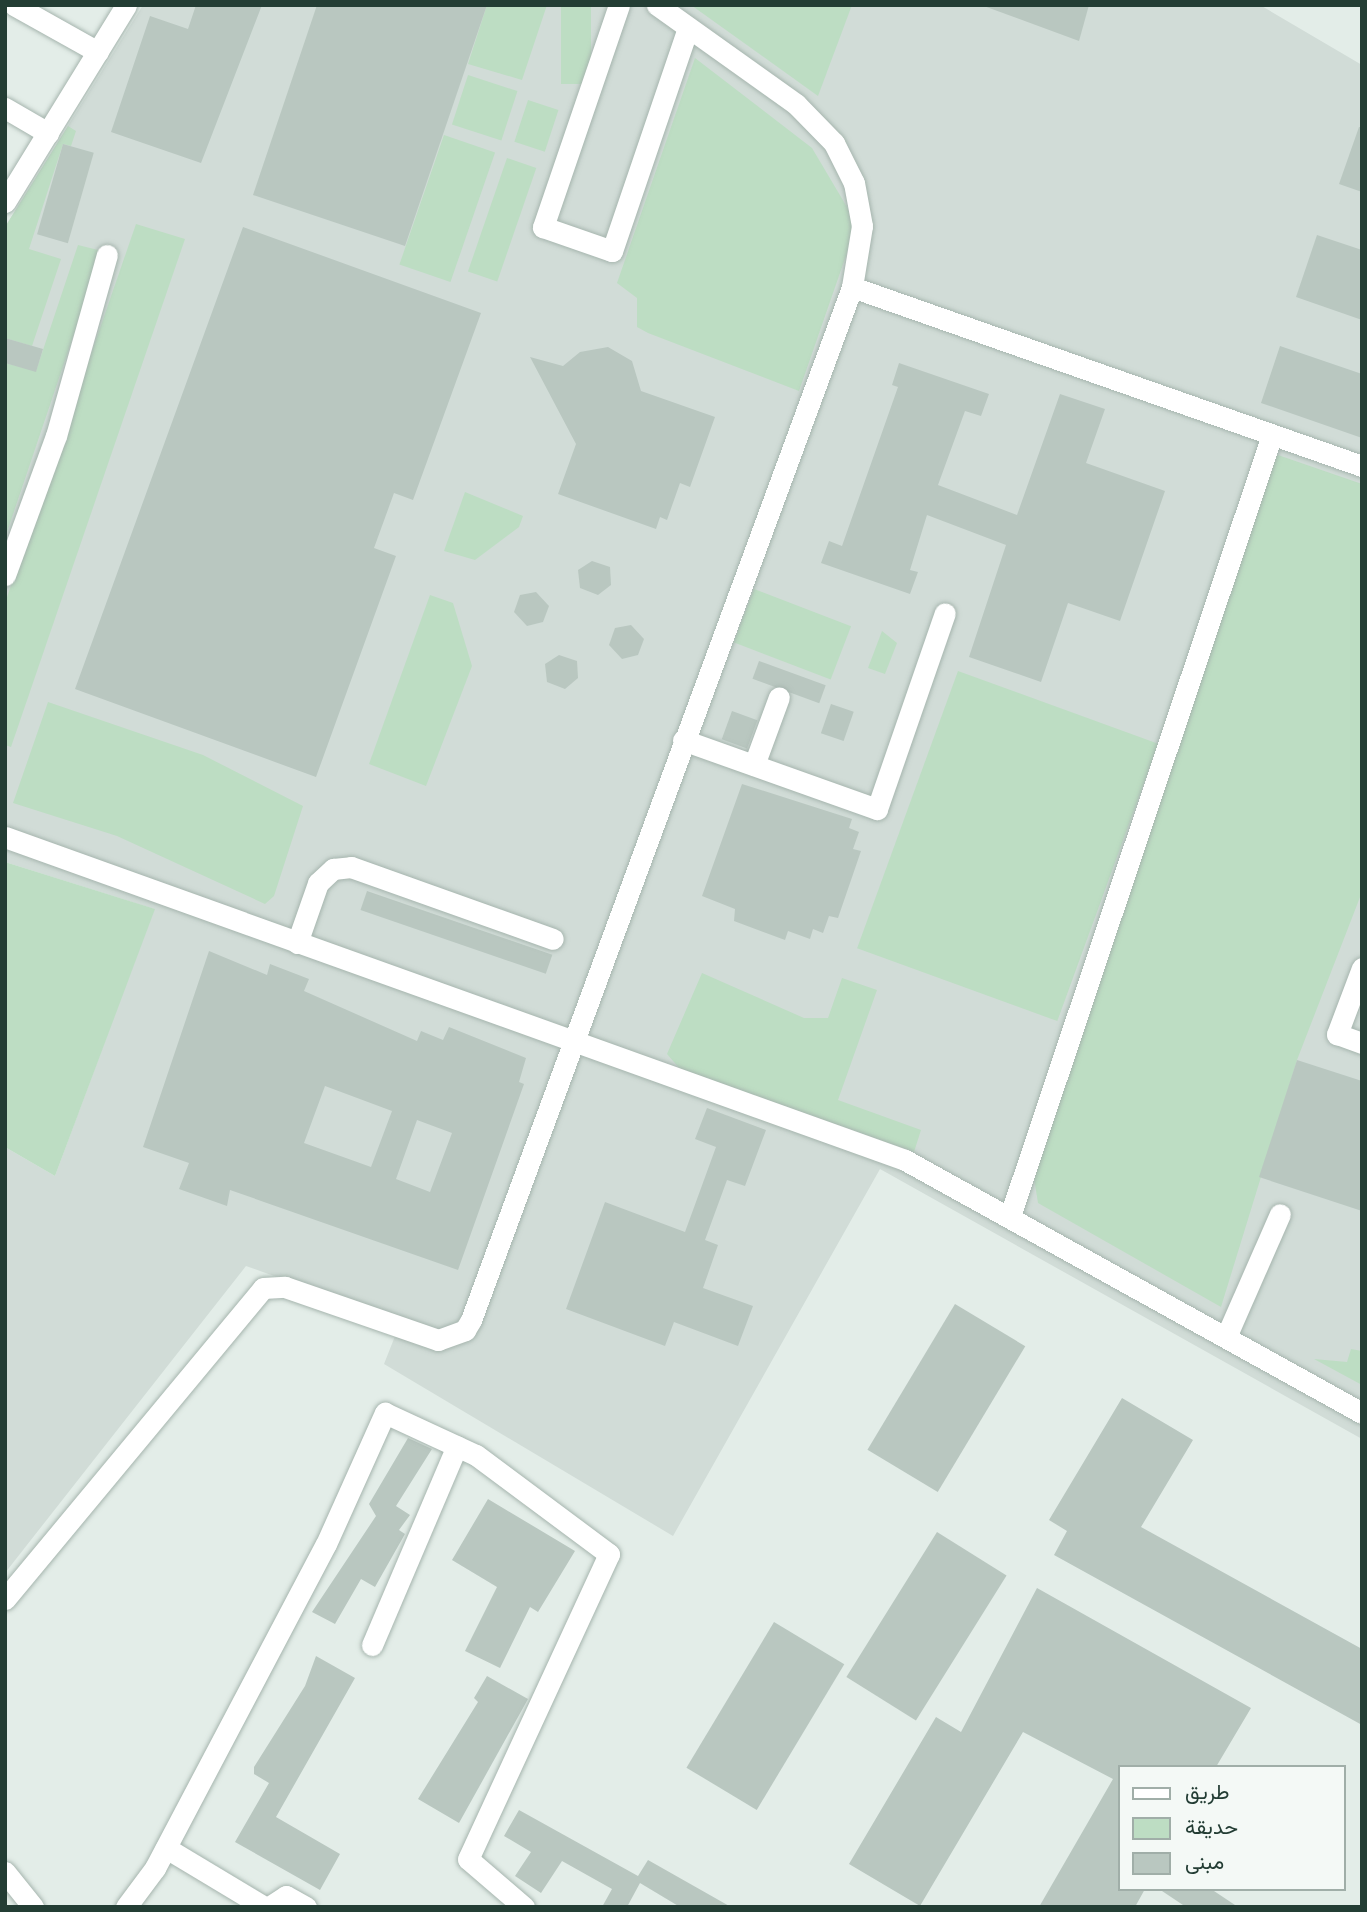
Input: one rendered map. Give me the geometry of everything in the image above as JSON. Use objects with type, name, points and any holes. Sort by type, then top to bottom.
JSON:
[{"type":"street","points":[[14,5],[97,52]]},
{"type":"street","points":[[5,202],[126,5]]},
{"type":"street","points":[[619,5],[543,227],[612,251],[688,28]]},
{"type":"street","points":[[5,1599],[263,1288],[285,1287],[438,1340],[465,1330],[852,287],[862,226],[853,183],[834,143],[796,104],[657,5]]},
{"type":"street","points":[[5,108],[48,132]]},
{"type":"street","points":[[5,575],[56,436],[107,255]]},
{"type":"street","points":[[852,287],[1362,466]]},
{"type":"street","points":[[1010,1216],[1272,435]]},
{"type":"street","points":[[683,740],[877,809],[945,613]]},
{"type":"street","points":[[754,765],[779,697]]},
{"type":"street","points":[[5,837],[572,1043],[905,1160],[1362,1413]]},
{"type":"street","points":[[297,943],[318,883],[333,869],[351,867],[553,939]]},
{"type":"street","points":[[1362,968],[1337,1034],[1362,1043]]},
{"type":"street","points":[[1226,1337],[1280,1214]]},
{"type":"street","points":[[126,1907],[166,1848],[326,1544],[385,1413],[457,1446],[609,1555],[468,1859],[524,1907]]},
{"type":"street","points":[[372,1645],[457,1446]]},
{"type":"street","points":[[166,1848],[266,1907],[286,1896],[306,1907]]},
{"type":"street","points":[[5,1872],[33,1907]]},
{"type":"shaded area","points":[[143,5],[1260,5],[1362,65],[1362,1439],[880,1169],[673,1536],[384,1364],[401,1321],[246,1266],[5,1573],[5,1147],[55,1176],[154,909],[5,862],[5,227]]},
{"type":"green space","points":[[487,5],[547,5],[522,80],[468,64]]},
{"type":"green space","points":[[561,5],[591,5],[591,84],[561,84]]},
{"type":"green space","points":[[691,5],[852,5],[818,96]]},
{"type":"green space","points":[[695,58],[812,148],[857,224],[799,391],[637,327],[637,298],[617,283]]},
{"type":"green space","points":[[468,75],[517,91],[501,141],[452,124]]},
{"type":"green space","points":[[528,100],[558,110],[545,152],[514,142]]},
{"type":"green space","points":[[68,126],[76,131],[71,146],[63,144],[29,249],[61,259],[32,346],[5,338],[5,227]]},
{"type":"green space","points":[[444,135],[495,153],[450,282],[399,265]]},
{"type":"green space","points":[[507,158],[536,168],[497,282],[468,271]]},
{"type":"green space","points":[[136,224],[185,239],[11,747],[5,745],[5,603]]},
{"type":"green space","points":[[78,245],[102,251],[5,538],[5,363],[36,371]]},
{"type":"green space","points":[[1275,454],[1362,484],[1362,892],[1297,1060],[1221,1307],[1038,1203],[1034,1178]]},
{"type":"green space","points":[[465,492],[523,516],[519,527],[475,560],[444,551]]},
{"type":"green space","points":[[754,589],[851,626],[831,679],[734,642]]},
{"type":"green space","points":[[430,595],[453,603],[472,666],[426,786],[369,764]]},
{"type":"green space","points":[[882,631],[897,643],[885,674],[868,668]]},
{"type":"green space","points":[[958,671],[1158,744],[1057,1021],[857,948]]},
{"type":"green space","points":[[48,702],[203,755],[303,806],[274,896],[265,904],[117,836],[13,803]]},
{"type":"green space","points":[[5,862],[155,909],[55,1176],[5,1147]]},
{"type":"green space","points":[[702,973],[804,1018],[828,1018],[842,978],[877,990],[838,1100],[921,1130],[914,1152],[680,1069],[667,1054]]},
{"type":"green space","points":[[1351,1349],[1362,1351],[1362,1385],[1314,1359],[1347,1362]]},
{"type":"building","points":[[196,5],[262,5],[201,163],[111,132],[150,16],[188,29]]},
{"type":"building","points":[[317,5],[487,5],[405,246],[253,195]]},
{"type":"building","points":[[981,5],[1089,5],[1079,41]]},
{"type":"building","points":[[1359,127],[1362,127],[1362,192],[1339,184]]},
{"type":"building","points":[[63,144],[94,153],[68,243],[37,234]]},
{"type":"building","points":[[243,227],[481,313],[413,500],[394,493],[374,548],[396,556],[316,777],[75,689]]},
{"type":"building","points":[[1317,235],[1362,250],[1362,320],[1296,297]]},
{"type":"building","points":[[5,338],[43,349],[36,372],[5,363]]},
{"type":"building","points":[[1280,346],[1362,374],[1362,438],[1261,403]]},
{"type":"building","points":[[608,347],[632,361],[641,391],[715,417],[690,487],[680,483],[667,520],[660,517],[656,529],[558,494],[576,444],[530,357],[563,366],[580,352]]},
{"type":"building","points":[[899,363],[989,394],[981,416],[965,411],[938,485],[1017,515],[1060,394],[1105,409],[1086,463],[1165,491],[1120,621],[1068,603],[1041,682],[969,657],[1006,545],[927,515],[910,570],[918,572],[910,594],[821,563],[829,541],[842,546],[898,387],[892,385]]},
{"type":"building","points":[[592,561],[610,567],[611,585],[598,595],[580,588],[578,570]]},
{"type":"building","points":[[536,592],[549,606],[543,622],[527,626],[514,612],[520,595]]},
{"type":"building","points":[[631,625],[644,639],[638,655],[622,659],[609,645],[615,628]]},
{"type":"building","points":[[559,655],[577,661],[578,678],[565,689],[547,682],[545,664]]},
{"type":"building","points":[[759,661],[826,685],[819,703],[753,679]]},
{"type":"building","points":[[831,704],[854,712],[844,741],[821,733]]},
{"type":"building","points":[[732,711],[757,720],[747,748],[722,739]]},
{"type":"building","points":[[742,784],[852,819],[849,828],[859,832],[853,849],[861,851],[838,918],[829,916],[823,933],[813,929],[810,939],[788,931],[785,940],[734,921],[735,909],[702,896]]},
{"type":"building","points":[[367,891],[552,955],[546,974],[360,910]]},
{"type":"building","points":[[209,951],[267,975],[270,964],[309,979],[304,991],[417,1041],[421,1031],[443,1040],[449,1027],[526,1058],[519,1082],[524,1084],[458,1270],[230,1190],[227,1206],[179,1189],[189,1163],[143,1147]],"holes":[[[325,1086],[392,1111],[371,1167],[304,1143]],[[417,1120],[452,1133],[430,1192],[396,1179]]]},
{"type":"building","points":[[1297,1060],[1362,1081],[1362,1211],[1259,1177]]},
{"type":"building","points":[[707,1108],[766,1130],[745,1186],[727,1180],[705,1240],[718,1245],[703,1288],[753,1306],[738,1346],[674,1322],[665,1346],[566,1309],[605,1202],[685,1232],[716,1147],[695,1139]]},
{"type":"building","points":[[955,1304],[1025,1346],[938,1492],[867,1450]]},
{"type":"building","points":[[1122,1398],[1193,1440],[1141,1527],[1362,1649],[1362,1725],[1054,1555],[1067,1531],[1049,1520]]},
{"type":"building","points":[[408,1438],[432,1449],[396,1506],[410,1515],[399,1530],[405,1534],[375,1587],[361,1579],[335,1624],[312,1612],[376,1516],[369,1504]]},
{"type":"building","points":[[488,1499],[575,1551],[538,1612],[530,1607],[500,1668],[465,1651],[497,1587],[452,1560]]},
{"type":"building","points":[[937,1532],[1007,1575],[916,1720],[846,1677]]},
{"type":"building","points":[[1037,1588],[1251,1708],[1217,1765],[1118,1765],[1118,1891],[1144,1891],[1135,1907],[1039,1907],[1113,1779],[1023,1732],[920,1906],[849,1864],[936,1717],[961,1732]]},
{"type":"building","points":[[774,1622],[844,1664],[757,1810],[686,1768]]},
{"type":"building","points":[[316,1656],[355,1678],[276,1817],[340,1854],[320,1890],[235,1842],[269,1783],[254,1774],[254,1767],[305,1686]]},
{"type":"building","points":[[487,1676],[528,1699],[459,1823],[418,1799],[478,1702],[474,1698]]},
{"type":"building","points":[[519,1810],[638,1876],[648,1860],[731,1907],[680,1907],[640,1883],[627,1907],[602,1907],[612,1889],[562,1861],[541,1893],[515,1876],[531,1852],[504,1836]]},
{"type":"building","points":[[1162,1891],[1214,1891],[1238,1907],[1186,1907]]}]
